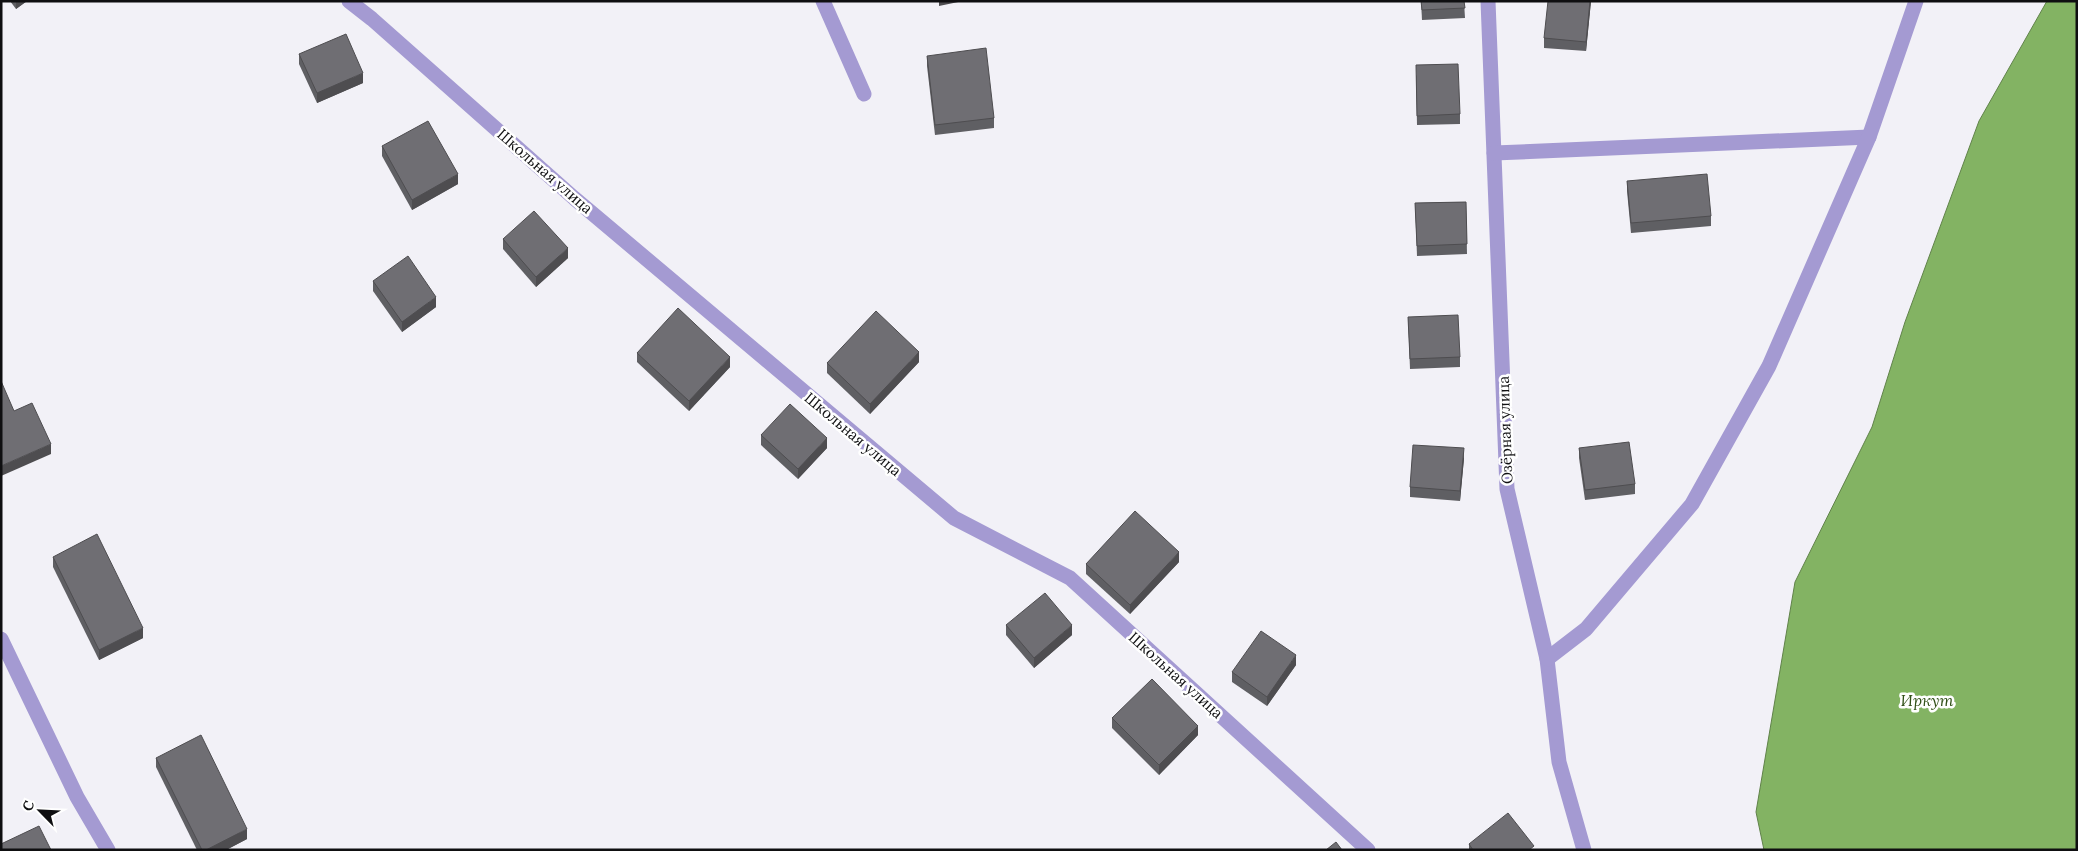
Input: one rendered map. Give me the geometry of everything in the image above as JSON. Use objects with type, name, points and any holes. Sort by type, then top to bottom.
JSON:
[{"type":"street","name":"Школьная улица","points":[[349,1],[372,19],[574,198],[954,518],[1070,578],[1368,850]]},
{"type":"street","points":[[823,1],[864,94]]},
{"type":"street","name":"Озёрная улица","points":[[1488,1],[1507,489],[1546,659],[1559,762],[1584,850]]},
{"type":"street","points":[[1546,659],[1586,629],[1692,504],[1769,366],[1869,137],[1916,1]]},
{"type":"street","points":[[1494,154],[1869,137]]},
{"type":"street","points":[[1,639],[77,798],[108,850]]},
{"type":"water","name":"Иркут","points":[[2047,1],[2077,1],[2077,850],[1764,850],[1756,812],[1795,582],[1872,427],[1905,322],[1979,121]]},
{"type":"building","points":[[1421,1],[1464,1],[1465,8],[1422,10]]},
{"type":"building","points":[[1548,1],[1590,1],[1586,42],[1544,38]]},
{"type":"building","points":[[346,34],[363,73],[317,93],[299,54]]},
{"type":"building","points":[[986,48],[994,118],[935,125],[927,56]]},
{"type":"building","points":[[1458,64],[1460,114],[1417,116],[1416,65]]},
{"type":"building","points":[[428,121],[458,174],[412,200],[382,146]]},
{"type":"building","points":[[1707,174],[1711,216],[1631,223],[1627,181]]},
{"type":"building","points":[[1466,202],[1467,244],[1417,246],[1415,203]]},
{"type":"building","points":[[534,211],[568,248],[536,277],[503,239]]},
{"type":"building","points":[[408,256],[436,297],[402,322],[373,281]]},
{"type":"building","points":[[678,308],[730,357],[689,401],[637,353]]},
{"type":"building","points":[[876,311],[919,352],[870,404],[827,363]]},
{"type":"building","points":[[1458,315],[1460,357],[1410,359],[1408,317]]},
{"type":"building","points":[[1,381],[14,411],[32,403],[51,444],[1,466]]},
{"type":"building","points":[[790,404],[827,438],[798,469],[761,435]]},
{"type":"building","points":[[1629,442],[1635,484],[1585,490],[1579,448]]},
{"type":"building","points":[[1413,445],[1464,448],[1460,491],[1410,487]]},
{"type":"building","points":[[1135,511],[1179,552],[1130,605],[1086,564]]},
{"type":"building","points":[[97,534],[143,628],[99,650],[53,557]]},
{"type":"building","points":[[1045,593],[1072,625],[1034,658],[1006,625]]},
{"type":"building","points":[[1261,631],[1296,655],[1267,697],[1232,672]]},
{"type":"building","points":[[1152,679],[1198,726],[1159,765],[1112,718]]},
{"type":"building","points":[[201,735],[247,829],[206,850],[202,850],[156,758]]},
{"type":"building","points":[[1508,813],[1534,846],[1529,850],[1473,850],[1469,844]]},
{"type":"building","points":[[39,826],[51,850],[1,850],[1,844]]},
{"type":"building","points":[[1336,842],[1342,850],[1326,850]]}]
